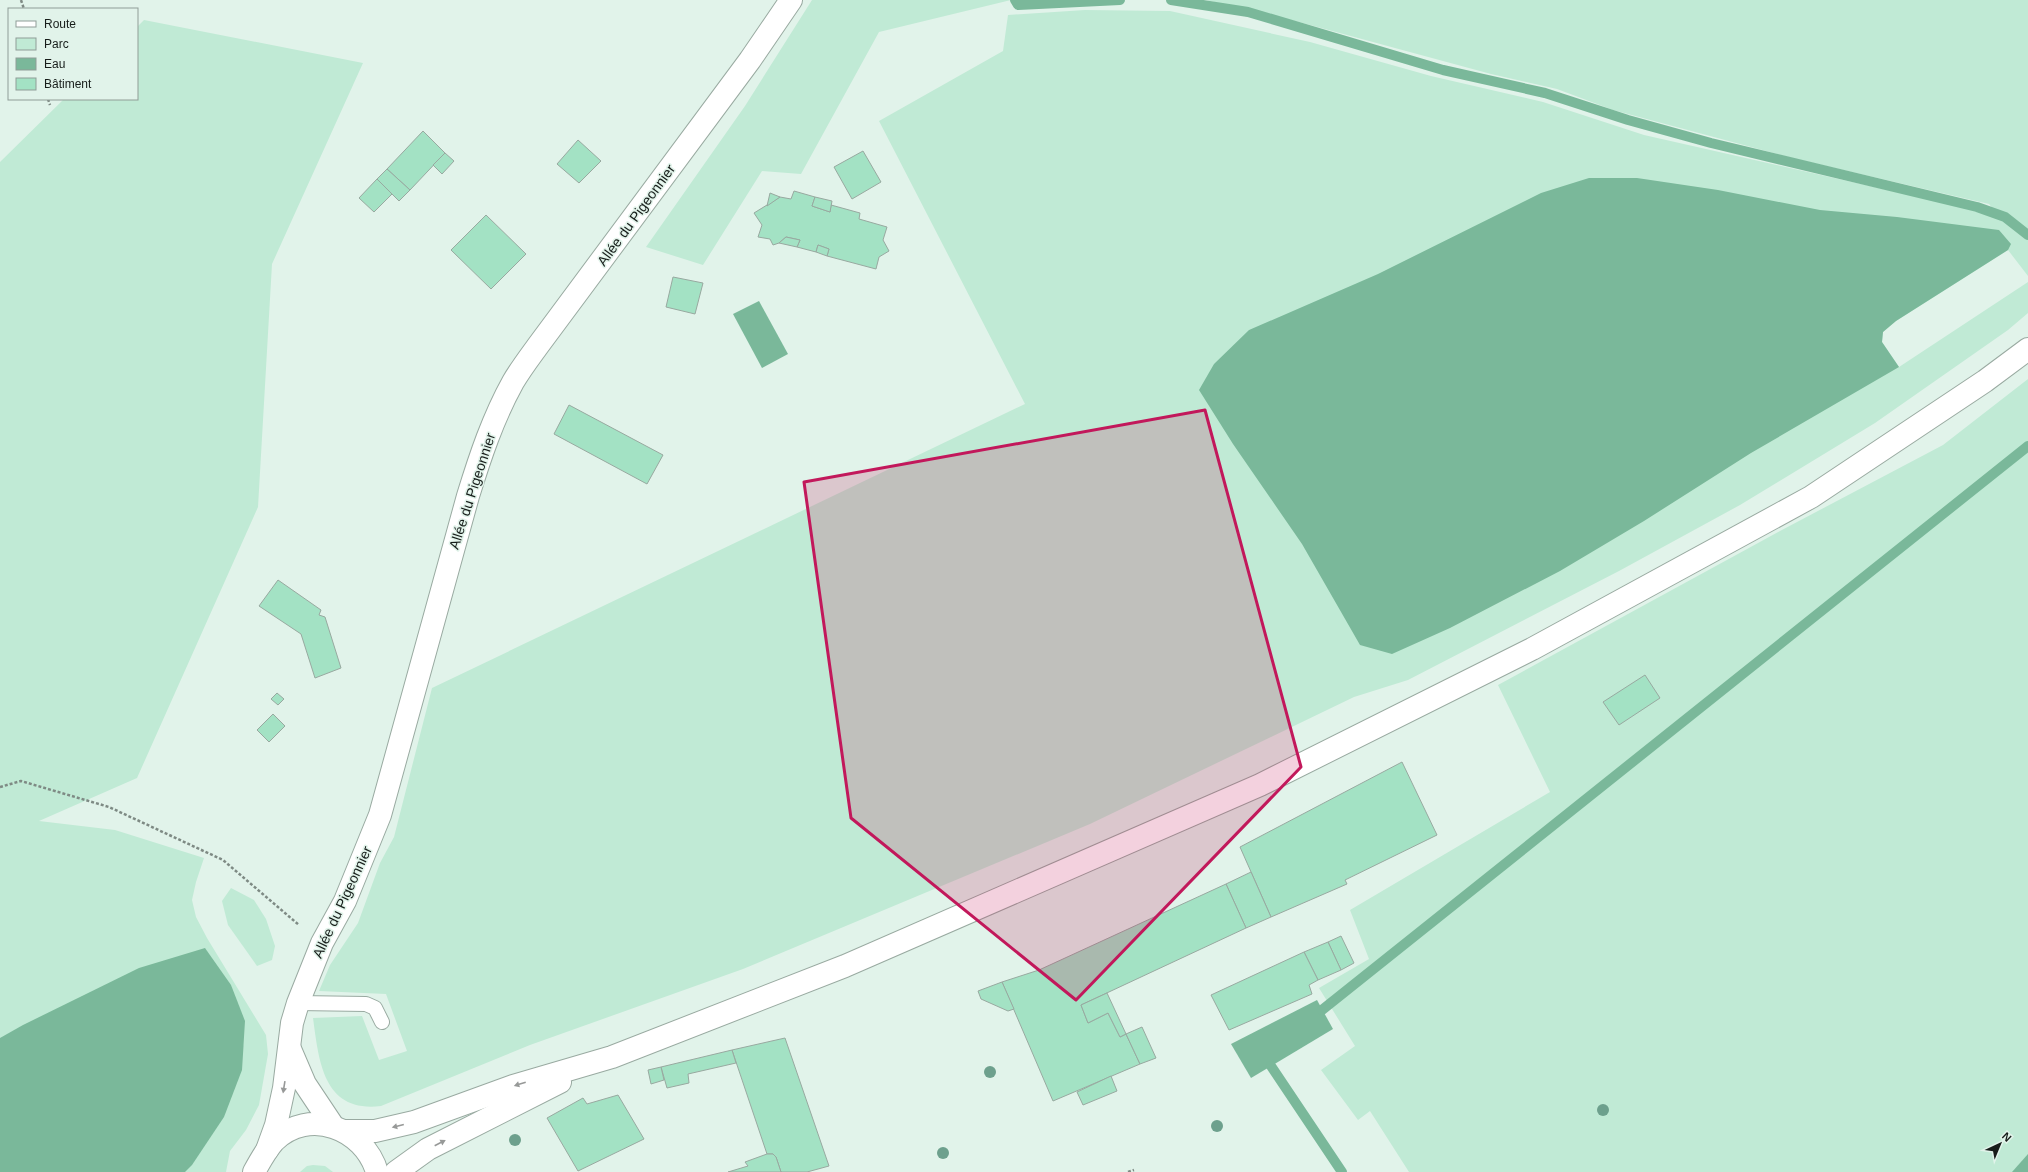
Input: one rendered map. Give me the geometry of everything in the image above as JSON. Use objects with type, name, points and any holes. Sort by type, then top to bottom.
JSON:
[{"type":"street","name":"Allée du Pigeonnier","points":[[260,1163],[276,1125],[284,1088],[289,1048],[298,1003],[322,943],[345,901],[380,815],[468,496],[482,453],[503,402],[537,347],[750,60],[791,0]]},
{"type":"street","points":[[260,1163],[275,1141],[296,1128],[320,1124],[339,1129],[375,1131],[414,1122],[513,1086],[612,1056],[845,966],[1268,782],[1532,649],[1811,497],[1985,381],[2028,349]]},
{"type":"street","points":[[289,1048],[305,1084],[339,1129],[365,1147],[377,1172]]},
{"type":"street","points":[[396,1172],[428,1149],[612,1056]]},
{"type":"lane","points":[[298,1003],[366,1004],[375,1008],[382,1022]]},
{"type":"path","points":[[48,100],[50,105]]},
{"type":"path","points":[[0,787],[21,781],[109,807],[223,860],[292,920],[322,943]]},
{"type":"path","points":[[1128,1172],[1134,1170]]},
{"type":"highlighted area","points":[[1205,410],[1301,767],[1076,1000],[851,818],[804,482]]},
{"type":"green space","points":[[812,0],[1011,0],[879,32],[801,174],[762,171],[703,265],[646,247],[745,106]]},
{"type":"green space","points":[[1206,0],[2028,0],[2028,276],[2008,250],[1896,321],[1883,332],[1882,342],[1899,367],[2028,282],[2028,313],[2008,330],[1875,423],[1740,505],[1619,571],[1408,680],[1354,697],[1090,824],[743,969],[530,1045],[381,1106],[362,1106],[347,1101],[336,1093],[328,1081],[322,1067],[313,1018],[362,1016],[379,1060],[407,1051],[386,994],[319,991],[330,965],[358,923],[380,863],[394,837],[432,688],[1025,404],[879,121],[1003,51],[1008,15],[1085,10],[1170,11],[1310,42],[1431,76],[1543,102],[1644,135],[1998,215],[1989,204],[1792,158],[1613,110],[1557,89],[1491,74],[1299,22]]},
{"type":"green space","points":[[144,20],[363,63],[272,264],[258,507],[137,778],[39,821],[115,830],[204,858],[192,900],[196,917],[207,938],[266,1035],[268,1054],[259,1105],[246,1130],[230,1151],[226,1172],[0,1172],[0,162],[63,100],[138,100],[138,26]]},
{"type":"green space","points":[[2028,379],[2028,1172],[1409,1172],[1370,1111],[1358,1120],[1321,1070],[1355,1046],[1319,988],[1369,959],[1350,910],[1550,792],[1498,685],[1780,531],[1943,445]]},
{"type":"green space","points":[[231,888],[254,900],[266,919],[275,946],[272,960],[257,966],[228,925],[222,901]]},
{"type":"green space","points":[[307,1166],[325,1166],[333,1172],[300,1172]]},
{"type":"water","points":[[1589,178],[1637,178],[1718,190],[1820,210],[1897,217],[1999,230],[2011,244],[2008,250],[1896,321],[1883,332],[1882,342],[1899,367],[1751,453],[1644,521],[1560,571],[1450,628],[1392,654],[1360,645],[1302,544],[1233,444],[1199,390],[1214,364],[1249,330],[1378,274],[1541,193]]},
{"type":"water","points":[[759,301],[788,354],[762,368],[733,314]]},
{"type":"water","points":[[205,948],[231,985],[245,1021],[242,1070],[224,1117],[192,1165],[185,1172],[0,1172],[0,1038],[23,1025],[139,968]]},
{"type":"water","points":[[1317,1000],[1333,1029],[1251,1078],[1231,1044]]},
{"type":"water","points":[[2028,1154],[2028,1172],[2012,1172]]},
{"type":"building","points":[[423,131],[445,153],[410,190],[387,169]]},
{"type":"building","points":[[578,140],[601,161],[579,183],[557,164]]},
{"type":"building","points":[[863,151],[881,182],[852,199],[834,167]]},
{"type":"building","points":[[445,153],[454,161],[442,174],[433,165]]},
{"type":"building","points":[[387,169],[410,190],[399,201],[377,179]]},
{"type":"building","points":[[377,179],[392,194],[374,212],[359,198]]},
{"type":"building","points":[[794,191],[815,197],[812,206],[830,212],[831,205],[860,213],[859,219],[887,227],[883,240],[889,251],[879,257],[876,269],[827,256],[829,249],[818,245],[816,252],[797,247],[800,240],[786,237],[779,243],[773,245],[770,239],[758,237],[762,225],[754,213],[780,197],[791,199]]},
{"type":"building","points":[[770,193],[780,197],[767,206]]},
{"type":"building","points":[[815,197],[832,201],[830,212],[812,206]]},
{"type":"building","points":[[486,215],[526,254],[491,289],[451,250]]},
{"type":"building","points":[[786,237],[800,240],[797,247],[779,243]]},
{"type":"building","points":[[818,245],[829,249],[827,256],[816,252]]},
{"type":"building","points":[[673,277],[703,283],[695,314],[666,307]]},
{"type":"building","points":[[569,405],[663,455],[647,484],[554,434]]},
{"type":"building","points":[[278,580],[321,610],[319,615],[325,617],[341,668],[315,678],[301,634],[259,606]]},
{"type":"building","points":[[1645,675],[1660,698],[1619,725],[1603,702]]},
{"type":"building","points":[[277,693],[284,699],[278,705],[271,699]]},
{"type":"building","points":[[273,714],[285,726],[269,742],[257,730]]},
{"type":"building","points":[[1402,762],[1437,835],[1345,880],[1347,884],[1271,917],[1240,847]]},
{"type":"building","points":[[1251,872],[1271,917],[1246,928],[1226,884]]},
{"type":"building","points":[[1226,884],[1246,928],[1081,1005],[1088,1023],[1108,1013],[1120,1037],[1126,1034],[1140,1064],[1053,1101],[1002,982],[1039,970]]},
{"type":"building","points":[[1341,936],[1354,963],[1341,970],[1328,942]]},
{"type":"building","points":[[1328,942],[1341,970],[1318,980],[1304,952]]},
{"type":"building","points":[[1304,952],[1318,980],[1309,985],[1312,994],[1229,1030],[1211,995]]},
{"type":"building","points":[[1002,982],[1014,1009],[1008,1011],[981,999],[978,991]]},
{"type":"building","points":[[1107,993],[1126,1034],[1120,1037],[1108,1013],[1088,1023],[1081,1005]]},
{"type":"building","points":[[1142,1027],[1156,1058],[1140,1064],[1126,1034]]},
{"type":"building","points":[[785,1038],[829,1166],[807,1172],[781,1172],[776,1157],[773,1154],[767,1154],[732,1050]]},
{"type":"building","points":[[732,1050],[736,1063],[688,1074],[689,1083],[667,1088],[661,1067]]},
{"type":"building","points":[[661,1067],[664,1080],[651,1084],[648,1070]]},
{"type":"building","points":[[1111,1076],[1117,1091],[1083,1105],[1077,1092]]},
{"type":"building","points":[[618,1095],[644,1139],[578,1171],[547,1118],[583,1098],[587,1104]]},
{"type":"building","points":[[767,1154],[773,1154],[776,1157],[781,1172],[728,1172],[748,1166],[745,1162]]},
{"type":"waterway","points":[[1015,0],[1018,5],[1120,0]]},
{"type":"waterway","points":[[1171,0],[1248,12],[1443,70],[1545,93],[1628,120],[1711,143],[1977,207],[2005,217],[2028,235]]},
{"type":"waterway","points":[[1322,1010],[2028,446]]},
{"type":"waterway","points":[[1271,1066],[1342,1172]]}]
